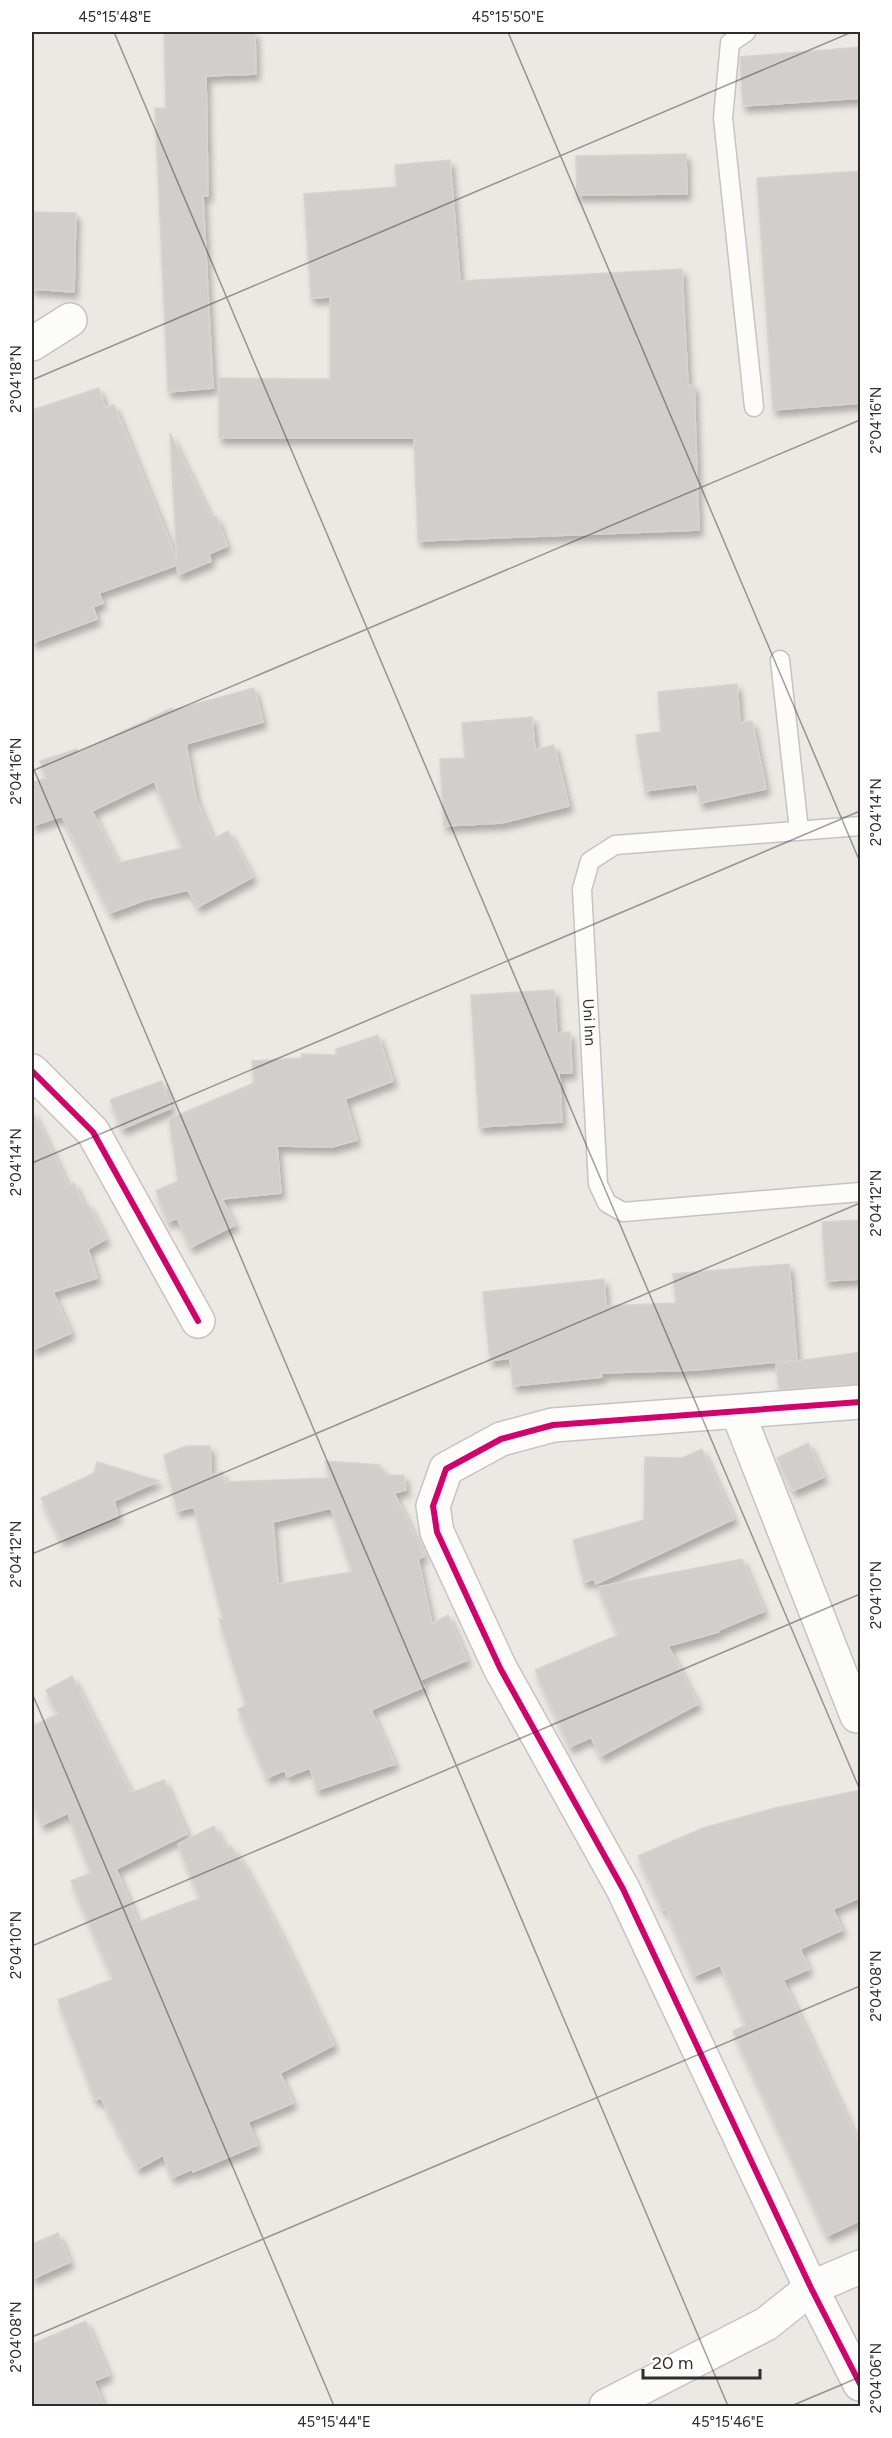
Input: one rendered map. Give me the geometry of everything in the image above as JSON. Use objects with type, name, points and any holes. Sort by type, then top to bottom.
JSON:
[{"type":"street","points":[[32,344],[70,320]]},
{"type":"street","points":[[32,1071],[93,1132],[198,1321]]},
{"type":"street","points":[[861,1402],[738,1413],[553,1425],[501,1439],[446,1469],[433,1506],[437,1532],[500,1668],[623,1889],[811,2289],[861,2384]]},
{"type":"street","points":[[738,1413],[859,1718]]},
{"type":"street","points":[[606,2406],[766,2324],[811,2289],[861,2266]]},
{"type":"lane","points":[[746,32],[730,43],[723,118],[754,407]]},
{"type":"lane","points":[[780,660],[799,830]]},
{"type":"lane","name":"Uni Inn","points":[[861,826],[615,845],[590,861],[582,890],[598,1184],[607,1203],[623,1212],[861,1192]]},
{"type":"building","points":[[164,32],[255,32],[256,74],[206,76],[208,196],[203,196],[213,388],[168,392],[155,108],[166,108]]},
{"type":"building","points":[[861,47],[861,98],[743,106],[740,57]]},
{"type":"building","points":[[686,154],[687,194],[577,195],[576,156]]},
{"type":"building","points":[[450,160],[460,281],[682,269],[688,385],[694,385],[699,530],[418,541],[414,438],[219,438],[219,378],[330,379],[330,297],[311,298],[304,194],[397,187],[395,165]]},
{"type":"building","points":[[861,171],[861,403],[773,410],[757,178]]},
{"type":"building","points":[[32,212],[76,213],[74,292],[32,289]]},
{"type":"building","points":[[99,388],[105,408],[114,405],[177,560],[170,433],[211,517],[216,516],[227,546],[209,554],[211,561],[178,575],[177,565],[99,593],[103,603],[93,607],[97,619],[32,643],[32,410]]},
{"type":"building","points":[[737,684],[740,723],[752,721],[766,789],[700,803],[697,784],[645,791],[636,735],[661,732],[658,692]]},
{"type":"building","points":[[254,688],[263,722],[186,744],[196,799],[213,839],[228,831],[253,877],[198,907],[188,890],[145,900],[110,913],[62,816],[32,826],[32,783],[46,778],[40,761],[77,749],[78,753],[172,708],[173,710]],"holes":[[[154,781],[183,848],[118,863],[92,811]]]},
{"type":"building","points":[[532,717],[535,750],[554,745],[569,806],[502,823],[444,826],[440,759],[465,758],[462,723]]},
{"type":"building","points":[[554,990],[557,1033],[570,1032],[572,1073],[559,1073],[562,1122],[479,1127],[471,995]]},
{"type":"building","points":[[378,1035],[393,1081],[345,1099],[357,1140],[332,1147],[277,1146],[281,1193],[222,1199],[235,1225],[191,1247],[177,1218],[168,1222],[156,1191],[178,1181],[169,1119],[254,1083],[252,1061],[301,1058],[302,1054],[336,1055],[336,1049]]},
{"type":"building","points":[[162,1081],[171,1108],[122,1129],[110,1100]]},
{"type":"building","points":[[32,1110],[68,1185],[74,1183],[84,1206],[88,1204],[106,1239],[88,1249],[97,1278],[53,1292],[71,1333],[32,1350]]},
{"type":"building","points":[[861,1220],[861,1279],[826,1281],[822,1222]]},
{"type":"building","points":[[789,1264],[797,1360],[696,1370],[601,1373],[602,1377],[513,1386],[510,1358],[490,1361],[483,1292],[604,1279],[606,1306],[676,1303],[673,1274]]},
{"type":"building","points":[[861,1352],[861,1384],[779,1389],[776,1364]]},
{"type":"building","points":[[808,1443],[824,1477],[793,1491],[777,1458]]},
{"type":"building","points":[[186,1446],[210,1446],[211,1475],[222,1472],[225,1482],[330,1478],[325,1461],[380,1465],[380,1469],[383,1469],[386,1476],[404,1475],[406,1490],[394,1493],[424,1556],[418,1559],[432,1624],[448,1615],[467,1660],[420,1680],[424,1687],[371,1710],[395,1764],[317,1790],[310,1768],[287,1777],[285,1770],[267,1778],[238,1709],[246,1705],[219,1619],[223,1619],[194,1507],[177,1511],[164,1455]],"holes":[[[331,1508],[352,1572],[278,1584],[273,1522]]]},
{"type":"building","points":[[702,1449],[734,1519],[596,1584],[594,1579],[584,1582],[573,1540],[644,1520],[645,1457],[682,1458]]},
{"type":"building","points":[[97,1462],[159,1481],[114,1501],[118,1516],[61,1540],[41,1498],[94,1473]]},
{"type":"building","points":[[742,1559],[764,1611],[719,1630],[719,1632],[668,1646],[698,1704],[601,1756],[591,1737],[570,1747],[535,1670],[618,1635],[598,1587]]},
{"type":"building","points":[[72,1676],[131,1793],[164,1780],[187,1834],[116,1869],[138,1922],[200,1898],[178,1844],[214,1826],[226,1849],[231,1846],[245,1867],[334,2045],[280,2073],[293,2103],[248,2122],[257,2145],[193,2172],[192,2169],[172,2178],[163,2155],[138,2169],[101,2098],[95,2100],[58,2000],[113,1979],[71,1881],[91,1873],[68,1813],[42,1825],[32,1802],[32,1726],[58,1714],[46,1690]]},
{"type":"building","points":[[861,1790],[861,1897],[833,1909],[842,1930],[800,1949],[809,1969],[783,1980],[861,2148],[861,2220],[827,2236],[733,2031],[746,2025],[720,1965],[694,1976],[666,1909],[663,1910],[638,1856],[703,1828],[775,1808]]},
{"type":"building","points":[[58,2233],[70,2262],[32,2279],[32,2244]]},
{"type":"building","points":[[86,2321],[109,2375],[94,2381],[104,2406],[32,2406],[32,2344]]},
{"type":"cycle path","points":[[32,1071],[93,1132],[198,1321]]},
{"type":"cycle path","points":[[860,1402],[553,1425],[501,1439],[446,1469],[433,1506],[437,1532],[500,1668],[623,1889],[811,2288],[860,2384]]}]
